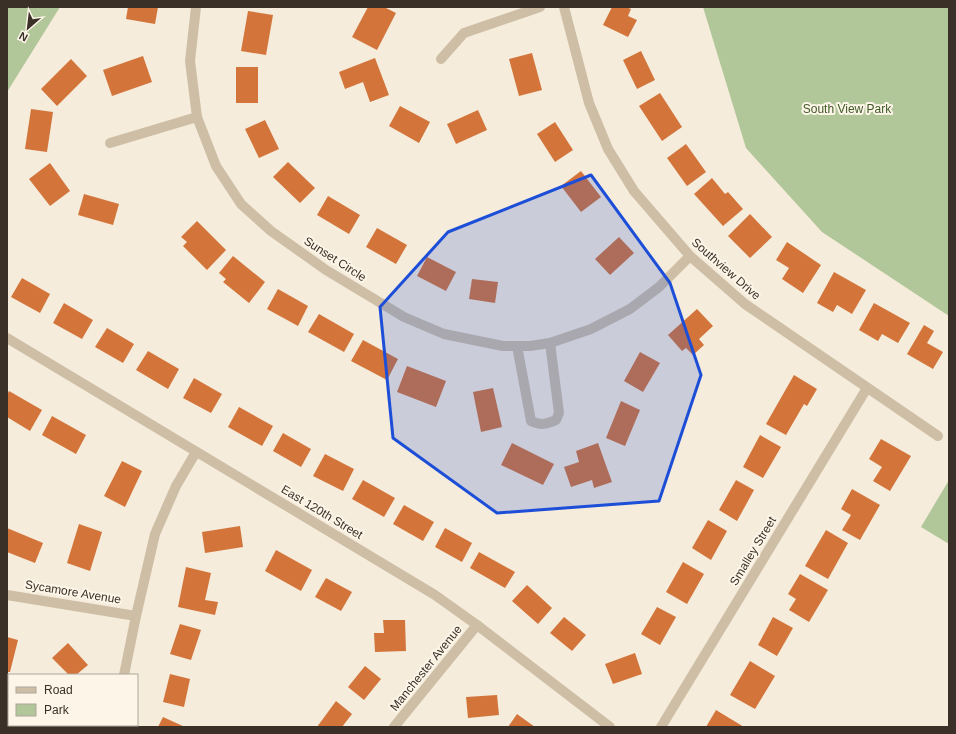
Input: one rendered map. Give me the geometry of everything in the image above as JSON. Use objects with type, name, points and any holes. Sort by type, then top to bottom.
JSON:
[{"type":"street","name":"Sunset Circle","points":[[196,7],[190,61],[197,117],[216,166],[241,204],[271,231],[326,270],[404,317],[444,334],[503,346],[530,346],[550,343],[591,329],[630,309],[659,287],[690,256]]},
{"type":"street","points":[[441,59],[464,33],[540,7]]},
{"type":"street","name":"Southview Drive","points":[[564,7],[589,104],[608,149],[634,191],[690,256],[745,304],[938,436]]},
{"type":"street","points":[[110,143],[197,117]]},
{"type":"street","name":"East 120th Street","points":[[7,338],[435,595],[477,625],[610,727]]},
{"type":"street","points":[[517,346],[531,421],[538,425],[556,420],[559,413],[550,343]]},
{"type":"street","name":"Smalley Street","points":[[661,727],[867,388]]},
{"type":"street","name":"Sycamore Avenue","points":[[124,674],[155,534],[176,486],[196,452]]},
{"type":"street","name":"Sycamore Avenue","points":[[7,595],[136,616]]},
{"type":"street","name":"Manchester Avenue","points":[[394,727],[477,625]]},
{"type":"highlighted area","points":[[591,175],[670,283],[701,375],[659,501],[497,513],[393,438],[380,307],[448,232]]},
{"type":"green space","points":[[7,7],[60,7],[7,92]]},
{"type":"green space","name":"South View Park","points":[[703,7],[949,7],[949,316],[822,232],[746,148]]},
{"type":"green space","points":[[949,480],[949,544],[921,527]]},
{"type":"building","points":[[128,7],[158,7],[155,24],[126,19]]},
{"type":"building","points":[[368,7],[384,7],[396,13],[377,50],[352,37]]},
{"type":"building","points":[[612,7],[626,7],[631,9],[628,16],[637,20],[628,37],[603,25]]},
{"type":"building","points":[[248,11],[273,15],[266,55],[241,51]]},
{"type":"building","points":[[641,51],[655,80],[637,89],[623,60]]},
{"type":"building","points":[[532,53],[542,90],[519,96],[509,59]]},
{"type":"building","points":[[143,56],[152,82],[112,96],[103,70]]},
{"type":"building","points":[[375,58],[389,95],[370,102],[363,82],[345,89],[339,72]]},
{"type":"building","points":[[71,59],[87,76],[57,106],[41,89]]},
{"type":"building","points":[[236,67],[258,67],[258,103],[236,103]]},
{"type":"building","points":[[660,93],[682,127],[662,141],[639,106]]},
{"type":"building","points":[[400,106],[430,122],[419,143],[389,126]]},
{"type":"building","points":[[31,109],[53,112],[47,152],[25,149]]},
{"type":"building","points":[[478,110],[487,130],[456,144],[447,124]]},
{"type":"building","points":[[265,120],[279,149],[259,158],[245,129]]},
{"type":"building","points":[[555,122],[573,150],[555,162],[537,134]]},
{"type":"building","points":[[686,144],[706,172],[687,186],[667,158]]},
{"type":"building","points":[[288,162],[315,188],[300,203],[273,177]]},
{"type":"building","points":[[50,163],[70,191],[50,206],[29,179]]},
{"type":"building","points":[[581,171],[601,197],[581,212],[561,186]]},
{"type":"building","points":[[712,178],[725,194],[728,192],[743,209],[723,226],[694,194]]},
{"type":"building","points":[[84,194],[119,204],[113,225],[78,215]]},
{"type":"building","points":[[328,196],[360,215],[349,234],[317,215]]},
{"type":"building","points":[[750,214],[772,237],[750,258],[728,236]]},
{"type":"building","points":[[197,221],[226,250],[207,270],[183,246],[187,242],[181,237]]},
{"type":"building","points":[[377,228],[407,245],[396,264],[366,247]]},
{"type":"building","points":[[619,237],[634,253],[610,275],[595,259]]},
{"type":"building","points":[[787,242],[821,265],[803,293],[782,279],[789,268],[776,260]]},
{"type":"building","points":[[233,256],[265,282],[249,303],[223,282],[226,279],[219,273]]},
{"type":"building","points":[[427,257],[456,272],[446,291],[417,276]]},
{"type":"building","points":[[834,272],[866,290],[852,314],[837,305],[833,312],[817,303]]},
{"type":"building","points":[[22,278],[50,294],[40,313],[11,297]]},
{"type":"building","points":[[472,279],[498,282],[495,303],[469,299]]},
{"type":"building","points":[[278,289],[308,306],[298,326],[267,309]]},
{"type":"building","points":[[64,303],[93,320],[82,339],[53,323]]},
{"type":"building","points":[[874,303],[910,323],[898,343],[882,334],[878,341],[859,330]]},
{"type":"building","points":[[697,309],[713,326],[699,339],[704,345],[693,355],[686,348],[682,351],[668,335]]},
{"type":"building","points":[[319,314],[354,334],[344,352],[308,332]]},
{"type":"building","points":[[924,325],[934,331],[927,343],[943,352],[933,369],[907,354]]},
{"type":"building","points":[[107,328],[134,344],[123,363],[95,347]]},
{"type":"building","points":[[363,340],[398,359],[387,380],[351,361]]},
{"type":"building","points":[[148,351],[179,369],[168,389],[136,370]]},
{"type":"building","points":[[640,352],[660,363],[643,392],[624,381]]},
{"type":"building","points":[[407,366],[446,381],[436,407],[397,392]]},
{"type":"building","points":[[794,375],[817,389],[807,406],[804,404],[786,435],[766,424]]},
{"type":"building","points":[[194,378],[222,394],[211,413],[183,398]]},
{"type":"building","points":[[493,388],[502,427],[481,432],[473,392]]},
{"type":"building","points":[[9,391],[42,410],[30,431],[7,417],[7,395]]},
{"type":"building","points":[[621,401],[640,410],[625,446],[606,438]]},
{"type":"building","points":[[239,407],[273,426],[262,446],[228,427]]},
{"type":"building","points":[[52,416],[86,435],[76,454],[42,435]]},
{"type":"building","points":[[283,433],[311,449],[301,467],[273,451]]},
{"type":"building","points":[[760,435],[781,447],[763,478],[743,467]]},
{"type":"building","points":[[881,439],[911,456],[890,491],[873,481],[882,467],[869,459]]},
{"type":"building","points":[[512,443],[554,464],[543,485],[501,465]]},
{"type":"building","points":[[598,443],[612,482],[594,488],[592,480],[571,487],[564,467],[579,462],[576,451]]},
{"type":"building","points":[[325,454],[354,469],[343,491],[313,476]]},
{"type":"building","points":[[122,461],[142,471],[125,507],[104,496]]},
{"type":"building","points":[[363,480],[395,498],[384,517],[352,499]]},
{"type":"building","points":[[736,480],[754,490],[737,521],[719,510]]},
{"type":"building","points":[[852,489],[880,505],[860,540],[842,530],[851,515],[841,509]]},
{"type":"building","points":[[404,505],[434,522],[423,541],[393,524]]},
{"type":"building","points":[[708,520],[727,531],[711,560],[692,548]]},
{"type":"building","points":[[79,524],[102,532],[90,571],[67,563]]},
{"type":"building","points":[[240,526],[243,547],[205,553],[202,532]]},
{"type":"building","points":[[7,528],[43,543],[35,563],[7,552]]},
{"type":"building","points":[[445,528],[472,543],[462,562],[435,547]]},
{"type":"building","points":[[826,530],[848,543],[828,579],[805,566]]},
{"type":"building","points":[[276,550],[312,570],[301,591],[265,571]]},
{"type":"building","points":[[479,552],[515,572],[505,588],[470,568]]},
{"type":"building","points":[[683,562],[704,574],[687,604],[666,592]]},
{"type":"building","points":[[186,567],[211,573],[205,600],[218,602],[215,615],[178,607]]},
{"type":"building","points":[[800,574],[828,590],[809,622],[789,610],[796,599],[788,594]]},
{"type":"building","points":[[326,578],[352,592],[341,611],[315,597]]},
{"type":"building","points":[[527,585],[552,608],[538,624],[512,601]]},
{"type":"building","points":[[657,607],[676,617],[660,645],[641,634]]},
{"type":"building","points":[[564,617],[586,635],[572,651],[550,633]]},
{"type":"building","points":[[773,617],[793,628],[777,656],[758,645]]},
{"type":"building","points":[[383,620],[405,620],[406,651],[375,652],[374,633],[384,633]]},
{"type":"building","points":[[180,624],[201,630],[191,660],[170,654]]},
{"type":"building","points":[[7,637],[18,640],[10,672],[7,672]]},
{"type":"building","points":[[68,643],[88,665],[77,674],[68,674],[52,658]]},
{"type":"building","points":[[635,653],[642,674],[613,684],[605,664]]},
{"type":"building","points":[[750,661],[775,676],[755,709],[730,695]]},
{"type":"building","points":[[365,666],[381,679],[364,700],[348,687]]},
{"type":"building","points":[[170,674],[190,679],[184,707],[163,702]]},
{"type":"building","points":[[497,695],[499,715],[468,718],[466,697]]},
{"type":"building","points":[[336,701],[352,714],[342,727],[317,727]]},
{"type":"building","points":[[716,710],[744,727],[706,727]]},
{"type":"building","points":[[517,714],[535,727],[508,727]]},
{"type":"building","points":[[163,717],[185,727],[158,727]]},
{"type":"building","points":[[44,726],[66,726],[65,727]]}]
